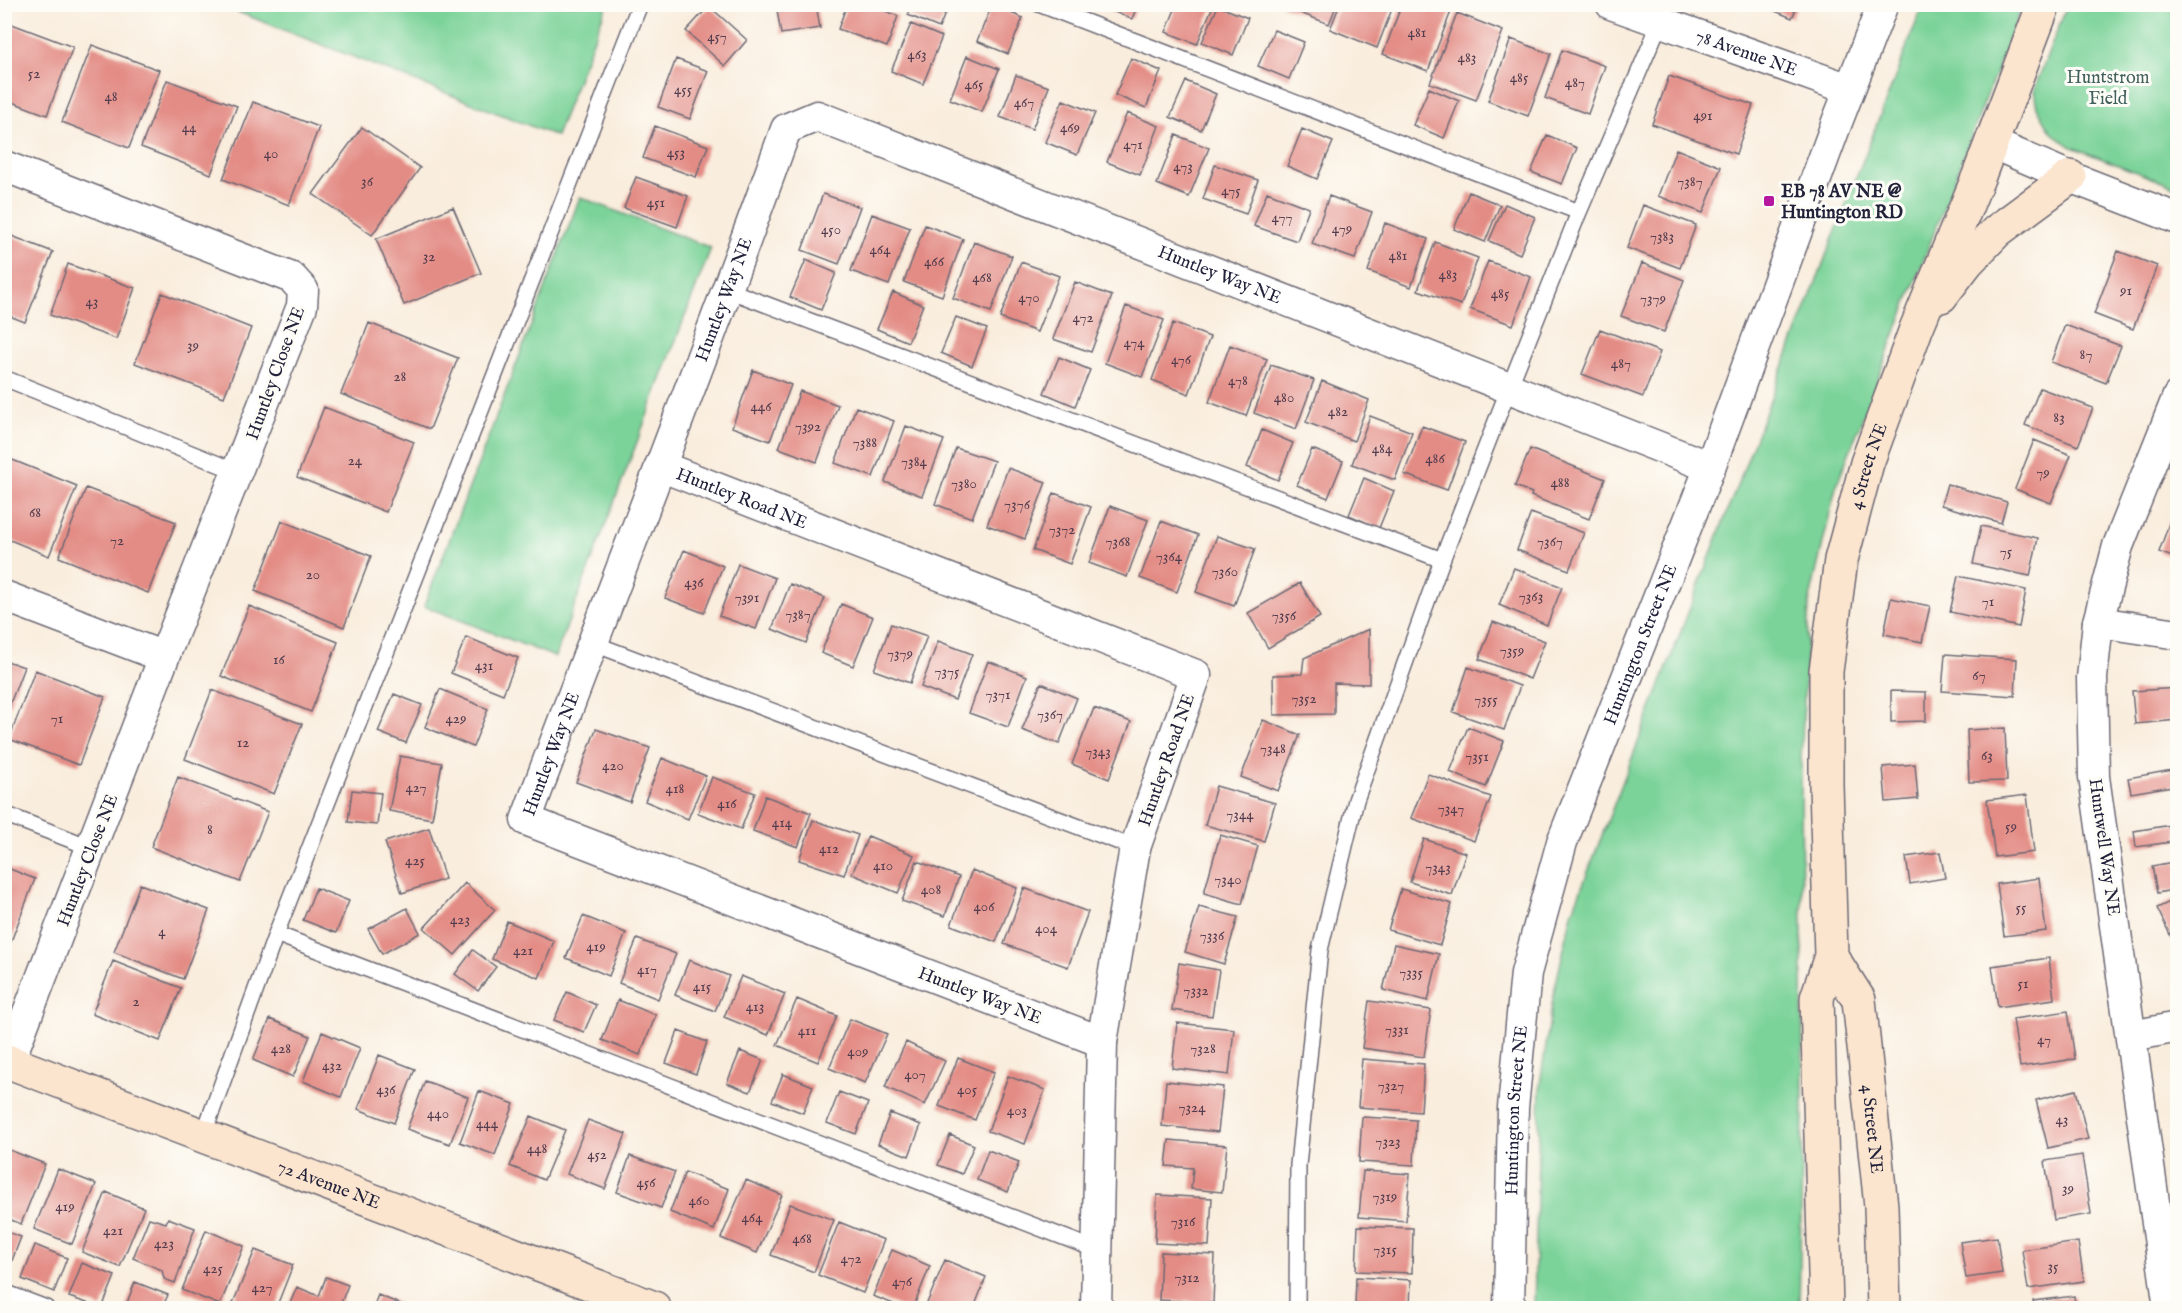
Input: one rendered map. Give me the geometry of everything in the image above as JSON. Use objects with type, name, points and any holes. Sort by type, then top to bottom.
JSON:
[{"type":"main road","name":"4 Street NE","points":[[1826,1308],[1817,998],[1831,956],[1826,785],[1827,671],[1840,560],[1867,463],[1916,328],[2044,4]]},
{"type":"main road","points":[[1916,328],[1967,262],[1997,231],[2070,177]]},
{"type":"main road","name":"4 Street NE","points":[[1831,956],[1859,1000],[1881,1206],[1884,1308]]},
{"type":"main road","name":"72 Avenue NE","points":[[7,1061],[654,1308]]},
{"type":"street","name":"78 Avenue NE","points":[[1611,4],[1664,14],[1849,89]]},
{"type":"street","name":"Huntington Street NE","points":[[1509,1308],[1513,1108],[1526,973],[1562,842],[1710,467],[1849,89],[1883,4]]},
{"type":"street","name":"Huntley Way NE","points":[[1102,1042],[526,820],[728,290],[786,129],[818,116],[1710,467]]},
{"type":"street","points":[[1991,143],[2178,219]]},
{"type":"street","name":"Huntley Close NE","points":[[4,166],[292,278],[303,290],[302,306],[7,1061]]},
{"type":"street","name":"Huntwell Way NE","points":[[2169,1308],[2094,777],[2092,678],[2098,622],[2118,546],[2178,396]]},
{"type":"street","name":"Huntley Road NE","points":[[660,466],[1196,675],[1135,848],[1102,1042],[1096,1308]]},
{"type":"street","points":[[4,596],[164,657]]},
{"type":"street","points":[[2098,622],[2178,634]]},
{"type":"street","points":[[2132,1036],[2178,1027]]},
{"type":"lane","points":[[203,1136],[276,934],[640,4]]},
{"type":"lane","points":[[1039,4],[1579,212]]},
{"type":"lane","points":[[1298,1308],[1298,1165],[1320,950],[1356,800],[1442,560],[1509,388],[1579,212],[1664,14]]},
{"type":"lane","points":[[728,290],[1442,560]]},
{"type":"lane","points":[[4,378],[238,472]]},
{"type":"lane","points":[[592,642],[1135,848]]},
{"type":"lane","points":[[4,814],[92,848]]},
{"type":"lane","points":[[276,934],[1097,1250]]},
{"type":"lane","points":[[4,1292],[46,1308]]},
{"type":"green space","points":[[220,5],[607,5],[556,136]]},
{"type":"green space","points":[[1923,5],[2022,5],[1836,487],[1809,603],[1801,760],[1803,1109],[1799,1308],[1534,1308],[1540,1084],[1554,992],[1572,913]]},
{"type":"green space","name":"Huntstrom Field","points":[[2067,5],[2177,5],[2177,188],[2072,147],[2052,133],[2037,107],[2034,90]]},
{"type":"green space","points":[[580,197],[711,248],[555,657],[424,606]]},
{"type":"building","points":[[776,4],[816,4],[820,28],[781,34]]},
{"type":"building","points":[[847,4],[868,4],[898,16],[887,47],[838,29]]},
{"type":"building","points":[[913,4],[949,4],[939,28],[908,15]]},
{"type":"building","points":[[1101,4],[1138,4],[1132,19],[1100,6]]},
{"type":"building","points":[[1177,4],[1205,4],[1212,8],[1197,44],[1166,32]]},
{"type":"building","points":[[1282,4],[1337,4],[1329,24],[1282,6]]},
{"type":"building","points":[[1340,4],[1394,4],[1377,48],[1330,29]]},
{"type":"building","points":[[1402,4],[1439,4],[1452,9],[1428,71],[1383,54]]},
{"type":"building","points":[[1758,4],[1798,4],[1792,18]]},
{"type":"building","points":[[992,5],[1023,18],[1008,54],[977,41]]},
{"type":"building","points":[[709,6],[747,40],[725,66],[686,31]]},
{"type":"building","points":[[1218,6],[1248,18],[1233,55],[1202,42]]},
{"type":"building","points":[[1457,13],[1503,31],[1476,100],[1430,83]]},
{"type":"building","points":[[4,21],[73,47],[47,115],[4,99]]},
{"type":"building","points":[[911,24],[942,37],[923,84],[891,71]]},
{"type":"building","points":[[1274,30],[1304,42],[1289,79],[1258,66]]},
{"type":"building","points":[[1511,39],[1551,54],[1528,116],[1488,101]]},
{"type":"building","points":[[92,45],[159,70],[129,148],[62,122]]},
{"type":"building","points":[[1562,50],[1605,66],[1588,114],[1545,98]]},
{"type":"building","points":[[967,56],[999,69],[982,112],[950,99]]},
{"type":"building","points":[[1131,58],[1161,71],[1146,108],[1115,95]]},
{"type":"building","points":[[676,59],[708,71],[690,119],[658,107]]},
{"type":"building","points":[[1016,75],[1049,87],[1032,129],[1000,117]]},
{"type":"building","points":[[1669,76],[1753,105],[1736,154],[1652,124]]},
{"type":"building","points":[[167,80],[237,106],[211,174],[141,147]]},
{"type":"building","points":[[1186,81],[1216,94],[1201,130],[1170,117]]},
{"type":"building","points":[[1429,88],[1459,101],[1444,138],[1413,125]]},
{"type":"building","points":[[1063,100],[1095,113],[1077,155],[1045,142]]},
{"type":"building","points":[[253,102],[319,127],[289,205],[223,179]]},
{"type":"building","points":[[1127,113],[1159,126],[1140,175],[1107,162]]},
{"type":"building","points":[[655,126],[708,146],[696,177],[643,158]]},
{"type":"building","points":[[362,127],[420,168],[372,235],[313,194]]},
{"type":"building","points":[[1302,129],[1333,142],[1317,179],[1287,166]]},
{"type":"building","points":[[1176,135],[1209,148],[1189,197],[1157,184]]},
{"type":"building","points":[[1547,135],[1577,148],[1562,184],[1531,172]]},
{"type":"building","points":[[1676,149],[1721,167],[1703,213],[1658,196]]},
{"type":"building","points":[[1215,165],[1258,180],[1246,214],[1203,199]]},
{"type":"building","points":[[636,177],[688,196],[677,227],[624,208]]},
{"type":"building","points":[[1267,192],[1309,208],[1297,241],[1254,226]]},
{"type":"building","points":[[1469,192],[1500,205],[1485,242],[1454,229]]},
{"type":"building","points":[[823,194],[860,207],[839,264],[802,250]]},
{"type":"building","points":[[1329,196],[1372,212],[1355,259],[1312,244]]},
{"type":"building","points":[[1505,204],[1535,217],[1520,254],[1489,241]]},
{"type":"building","points":[[1643,205],[1696,225],[1680,268],[1627,248]]},
{"type":"building","points":[[453,207],[481,273],[404,305],[376,239]]},
{"type":"building","points":[[872,214],[910,228],[889,285],[851,271]]},
{"type":"building","points":[[1385,223],[1428,239],[1411,287],[1368,271]]},
{"type":"building","points":[[925,225],[963,239],[942,296],[904,282]]},
{"type":"building","points":[[4,233],[53,252],[25,322],[4,314]]},
{"type":"building","points":[[974,242],[1012,256],[991,312],[953,298]]},
{"type":"building","points":[[1435,242],[1478,258],[1461,305],[1418,290]]},
{"type":"building","points":[[2118,251],[2157,266],[2133,329],[2094,314]]},
{"type":"building","points":[[806,260],[836,273],[821,310],[790,297]]},
{"type":"building","points":[[1488,261],[1531,277],[1513,325],[1470,309]]},
{"type":"building","points":[[1021,262],[1059,276],[1037,332],[1000,318]]},
{"type":"building","points":[[1642,263],[1684,280],[1664,332],[1621,316]]},
{"type":"building","points":[[68,264],[135,288],[116,339],[50,315]]},
{"type":"building","points":[[1075,282],[1112,296],[1091,352],[1053,339]]},
{"type":"building","points":[[893,292],[923,305],[908,342],[877,329]]},
{"type":"building","points":[[162,293],[251,328],[224,397],[135,363]]},
{"type":"building","points":[[1126,306],[1164,320],[1142,377],[1105,363]]},
{"type":"building","points":[[956,317],[987,329],[972,366],[941,353]]},
{"type":"building","points":[[369,323],[458,358],[430,429],[341,394]]},
{"type":"building","points":[[1173,323],[1210,337],[1189,394],[1152,380]]},
{"type":"building","points":[[2065,325],[2121,346],[2106,383],[2051,362]]},
{"type":"building","points":[[1600,329],[1660,352],[1643,397],[1582,374]]},
{"type":"building","points":[[1230,345],[1267,359],[1246,416],[1209,402]]},
{"type":"building","points":[[1059,357],[1090,370],[1075,406],[1044,393]]},
{"type":"building","points":[[1271,365],[1314,380],[1296,429],[1254,413]]},
{"type":"building","points":[[753,370],[791,385],[770,441],[732,427]]},
{"type":"building","points":[[1322,381],[1369,400],[1354,441],[1306,422]]},
{"type":"building","points":[[2040,388],[2093,408],[2078,446],[2025,425]]},
{"type":"building","points":[[800,391],[838,405],[817,462],[779,448]]},
{"type":"building","points":[[324,407],[414,442],[386,512],[297,477]]},
{"type":"building","points":[[856,407],[894,421],[873,477],[835,463]]},
{"type":"building","points":[[1370,416],[1412,432],[1395,480],[1352,464]]},
{"type":"building","points":[[906,426],[944,440],[922,496],[885,482]]},
{"type":"building","points":[[1422,426],[1465,442],[1447,490],[1404,474]]},
{"type":"building","points":[[1262,430],[1293,443],[1278,480],[1247,467]]},
{"type":"building","points":[[2034,440],[2071,455],[2051,503],[2015,489]]},
{"type":"building","points":[[956,448],[994,461],[972,518],[935,504]]},
{"type":"building","points":[[1312,449],[1343,461],[1328,498],[1297,485]]},
{"type":"building","points":[[1530,449],[1605,479],[1589,519],[1531,496],[1532,493],[1515,486]]},
{"type":"building","points":[[5,457],[77,486],[49,556],[5,538]]},
{"type":"building","points":[[1008,468],[1046,482],[1025,539],[987,525]]},
{"type":"building","points":[[1364,478],[1394,491],[1379,528],[1349,515]]},
{"type":"building","points":[[1947,484],[2007,502],[2001,523],[1941,505]]},
{"type":"building","points":[[86,488],[176,522],[148,593],[59,557]]},
{"type":"building","points":[[1054,493],[1091,507],[1070,564],[1033,550]]},
{"type":"building","points":[[1110,506],[1148,520],[1127,577],[1089,563]]},
{"type":"building","points":[[2173,512],[2178,513],[2178,559],[2159,552]]},
{"type":"building","points":[[1531,513],[1584,533],[1569,570],[1517,550]]},
{"type":"building","points":[[282,521],[371,556],[344,627],[255,591]]},
{"type":"building","points":[[1161,521],[1198,535],[1177,592],[1140,578]]},
{"type":"building","points":[[1981,526],[2038,538],[2030,576],[1973,564]]},
{"type":"building","points":[[1217,536],[1255,549],[1234,606],[1196,592]]},
{"type":"building","points":[[684,550],[723,566],[704,613],[665,598]]},
{"type":"building","points":[[738,564],[775,578],[756,629],[719,616]]},
{"type":"building","points":[[1514,568],[1562,587],[1547,625],[1499,605]]},
{"type":"building","points":[[1958,576],[2026,590],[2019,627],[1950,612]]},
{"type":"building","points":[[1300,583],[1320,617],[1268,648],[1248,613]]},
{"type":"building","points":[[790,584],[825,598],[806,643],[772,629]]},
{"type":"building","points":[[1891,598],[1930,606],[1922,642],[1884,634]]},
{"type":"building","points":[[841,604],[873,617],[853,666],[821,653]]},
{"type":"building","points":[[249,606],[338,642],[311,712],[221,676]]},
{"type":"building","points":[[1493,622],[1545,641],[1530,679],[1479,659]]},
{"type":"building","points":[[891,624],[927,636],[910,683],[874,670]]},
{"type":"building","points":[[1369,629],[1369,684],[1334,683],[1334,714],[1274,715],[1273,675],[1302,674],[1304,658]]},
{"type":"building","points":[[466,637],[518,658],[503,694],[451,673]]},
{"type":"building","points":[[938,641],[972,654],[955,700],[921,687]]},
{"type":"building","points":[[1945,654],[2017,659],[2015,696],[1942,691]]},
{"type":"building","points":[[4,660],[24,667],[5,717],[4,717]]},
{"type":"building","points":[[988,661],[1027,676],[1008,727],[969,713]]},
{"type":"building","points":[[1468,667],[1520,686],[1504,730],[1453,712]]},
{"type":"building","points":[[35,670],[105,697],[79,765],[9,739]]},
{"type":"building","points":[[1041,683],[1077,698],[1059,744],[1022,730]]},
{"type":"building","points":[[2178,688],[2178,720],[2135,724],[2132,691]]},
{"type":"building","points":[[440,689],[488,709],[473,747],[425,727]]},
{"type":"building","points":[[212,690],[302,724],[274,794],[185,759]]},
{"type":"building","points":[[1891,691],[1926,692],[1926,721],[1891,722]]},
{"type":"building","points":[[394,694],[422,705],[406,743],[378,732]]},
{"type":"building","points":[[1094,708],[1131,722],[1109,779],[1072,764]]},
{"type":"building","points":[[1263,720],[1300,735],[1278,791],[1241,777]]},
{"type":"building","points":[[1468,727],[1504,741],[1486,787],[1450,772]]},
{"type":"building","points":[[2005,728],[2007,781],[1969,782],[1967,730]]},
{"type":"building","points":[[596,729],[650,748],[630,802],[576,782]]},
{"type":"building","points":[[400,756],[442,763],[432,819],[389,811]]},
{"type":"building","points":[[662,758],[706,776],[688,819],[645,801]]},
{"type":"building","points":[[1915,764],[1918,799],[1886,802],[1883,767]]},
{"type":"building","points":[[2178,769],[2178,785],[2131,793],[2128,778]]},
{"type":"building","points":[[1428,774],[1491,797],[1474,841],[1411,818]]},
{"type":"building","points":[[178,777],[268,812],[240,882],[151,847]]},
{"type":"building","points":[[712,777],[755,793],[741,829],[698,813]]},
{"type":"building","points":[[1216,786],[1275,803],[1264,841],[1205,825]]},
{"type":"building","points":[[352,790],[381,793],[377,825],[348,822]]},
{"type":"building","points":[[2027,795],[2034,852],[1995,857],[1987,800]]},
{"type":"building","points":[[765,796],[811,813],[798,847],[753,831]]},
{"type":"building","points":[[813,820],[858,835],[844,875],[799,860]]},
{"type":"building","points":[[2178,824],[2178,841],[2136,847],[2134,831]]},
{"type":"building","points":[[429,828],[445,879],[402,893],[385,842]]},
{"type":"building","points":[[1220,835],[1258,846],[1242,904],[1204,893]]},
{"type":"building","points":[[868,836],[914,855],[898,893],[852,874]]},
{"type":"building","points":[[1424,839],[1466,853],[1452,895],[1410,882]]},
{"type":"building","points":[[1940,852],[1945,878],[1910,884],[1906,857]]},
{"type":"building","points":[[917,861],[959,877],[945,916],[902,901]]},
{"type":"building","points":[[2178,861],[2178,889],[2157,893],[2152,866]]},
{"type":"building","points":[[5,867],[35,879],[5,957]]},
{"type":"building","points":[[972,870],[1017,888],[996,942],[951,925]]},
{"type":"building","points":[[2039,878],[2046,931],[2004,936],[1997,884]]},
{"type":"building","points":[[465,883],[495,910],[455,955],[424,928]]},
{"type":"building","points":[[140,884],[209,910],[183,979],[114,952]]},
{"type":"building","points":[[316,888],[349,901],[336,933],[303,920]]},
{"type":"building","points":[[1024,888],[1088,912],[1068,967],[1004,944]]},
{"type":"building","points":[[1401,889],[1452,904],[1440,945],[1388,930]]},
{"type":"building","points":[[2178,898],[2178,951],[2157,908]]},
{"type":"building","points":[[1199,907],[1238,917],[1224,964],[1185,952]]},
{"type":"building","points":[[407,908],[420,933],[382,954],[368,929]]},
{"type":"building","points":[[583,916],[626,933],[609,976],[566,958]]},
{"type":"building","points":[[507,921],[554,941],[539,978],[492,959]]},
{"type":"building","points":[[637,939],[676,954],[658,999],[619,983]]},
{"type":"building","points":[[1394,944],[1439,954],[1428,1001],[1383,990]]},
{"type":"building","points":[[473,950],[496,967],[478,991],[455,974]]},
{"type":"building","points":[[2049,958],[2054,999],[1998,1007],[1992,966]]},
{"type":"building","points":[[689,960],[729,976],[715,1011],[675,995]]},
{"type":"building","points":[[113,961],[181,988],[160,1041],[92,1014]]},
{"type":"building","points":[[1179,963],[1219,970],[1212,1016],[1172,1010]]},
{"type":"building","points":[[741,976],[785,994],[768,1035],[724,1017]]},
{"type":"building","points":[[567,992],[596,1005],[584,1032],[554,1020]]},
{"type":"building","points":[[797,999],[837,1016],[818,1062],[777,1045]]},
{"type":"building","points":[[618,1000],[656,1015],[640,1055],[602,1040]]},
{"type":"building","points":[[1369,1001],[1431,1010],[1424,1057],[1362,1048]]},
{"type":"building","points":[[2068,1011],[2075,1059],[2020,1067],[2013,1019]]},
{"type":"building","points":[[270,1019],[310,1036],[293,1077],[253,1060]]},
{"type":"building","points":[[850,1019],[887,1034],[865,1083],[829,1068]]},
{"type":"building","points":[[1177,1023],[1234,1029],[1229,1075],[1172,1068]]},
{"type":"building","points":[[678,1031],[707,1042],[696,1074],[666,1063]]},
{"type":"building","points":[[322,1032],[360,1048],[341,1097],[303,1081]]},
{"type":"building","points":[[906,1042],[945,1061],[925,1105],[885,1087]]},
{"type":"building","points":[[740,1051],[763,1060],[750,1092],[727,1083]]},
{"type":"building","points":[[379,1055],[415,1069],[394,1123],[358,1109]]},
{"type":"building","points":[[958,1058],[994,1072],[975,1120],[939,1106]]},
{"type":"building","points":[[1362,1059],[1424,1064],[1421,1112],[1358,1107]]},
{"type":"building","points":[[783,1074],[813,1086],[803,1113],[772,1101]]},
{"type":"building","points":[[1008,1076],[1045,1090],[1025,1144],[988,1131]]},
{"type":"building","points":[[425,1081],[468,1097],[450,1144],[407,1129]]},
{"type":"building","points":[[1166,1081],[1223,1087],[1218,1132],[1162,1126]]},
{"type":"building","points":[[2076,1090],[2088,1139],[2048,1148],[2036,1100]]},
{"type":"building","points":[[479,1091],[514,1104],[495,1155],[460,1142]]},
{"type":"building","points":[[839,1092],[868,1103],[856,1134],[827,1123]]},
{"type":"building","points":[[890,1113],[921,1125],[909,1156],[878,1144]]},
{"type":"building","points":[[531,1116],[565,1130],[544,1180],[510,1166]]},
{"type":"building","points":[[1362,1117],[1416,1120],[1414,1165],[1359,1162]]},
{"type":"building","points":[[588,1120],[626,1134],[605,1189],[567,1174]]},
{"type":"building","points":[[950,1135],[974,1145],[962,1174],[938,1165]]},
{"type":"building","points":[[1169,1140],[1227,1145],[1222,1192],[1191,1189],[1193,1168],[1166,1166]]},
{"type":"building","points":[[7,1149],[45,1164],[21,1224],[4,1217],[4,1156]]},
{"type":"building","points":[[988,1150],[1019,1162],[1008,1192],[977,1180]]},
{"type":"building","points":[[2082,1155],[2091,1214],[2054,1220],[2045,1161]]},
{"type":"building","points":[[630,1156],[675,1172],[661,1208],[617,1192]]},
{"type":"building","points":[[58,1169],[96,1184],[72,1244],[34,1229]]},
{"type":"building","points":[[1363,1171],[1410,1174],[1406,1221],[1359,1217]]},
{"type":"building","points":[[685,1172],[729,1189],[714,1230],[670,1212]]},
{"type":"building","points":[[746,1180],[782,1195],[757,1253],[721,1238]]},
{"type":"building","points":[[106,1192],[144,1208],[120,1267],[82,1252]]},
{"type":"building","points":[[1157,1195],[1212,1198],[1209,1246],[1155,1243]]},
{"type":"building","points":[[790,1204],[834,1220],[814,1272],[771,1255]]},
{"type":"building","points":[[149,1218],[166,1223],[168,1218],[195,1228],[175,1283],[164,1279],[162,1270],[133,1258]]},
{"type":"building","points":[[839,1222],[884,1240],[863,1293],[818,1275]]},
{"type":"building","points":[[1358,1226],[1413,1228],[1412,1273],[1356,1271]]},
{"type":"building","points":[[206,1230],[244,1246],[220,1305],[182,1290]]},
{"type":"building","points":[[5,1231],[21,1237],[8,1271],[5,1270]]},
{"type":"building","points":[[1997,1237],[2002,1273],[1966,1278],[1960,1242]]},
{"type":"building","points":[[2078,1242],[2084,1281],[2028,1289],[2022,1250]]},
{"type":"building","points":[[35,1245],[67,1258],[54,1292],[22,1279]]},
{"type":"building","points":[[255,1250],[293,1265],[276,1308],[231,1308]]},
{"type":"building","points":[[892,1250],[930,1266],[913,1308],[904,1308],[873,1296]]},
{"type":"building","points":[[1161,1252],[1215,1255],[1213,1303],[1159,1300]]},
{"type":"building","points":[[945,1260],[986,1277],[974,1308],[925,1308]]},
{"type":"building","points":[[82,1263],[115,1276],[102,1308],[69,1297]]},
{"type":"building","points":[[326,1277],[348,1285],[339,1308],[288,1308],[297,1287],[319,1296]]},
{"type":"building","points":[[1356,1277],[1411,1280],[1410,1308],[1355,1308]]},
{"type":"building","points":[[135,1282],[168,1295],[162,1308],[125,1308]]},
{"type":"building","points":[[378,1295],[400,1304],[398,1308],[373,1308]]},
{"type":"building","points":[[2074,1296],[2076,1308],[2034,1308],[2033,1301]]},
{"type":"building","points":[[987,1302],[1005,1308],[985,1308]]},
{"type":"place","name":"EB 78 AV NE @ Huntington RD","points":[[1769,201]]}]
